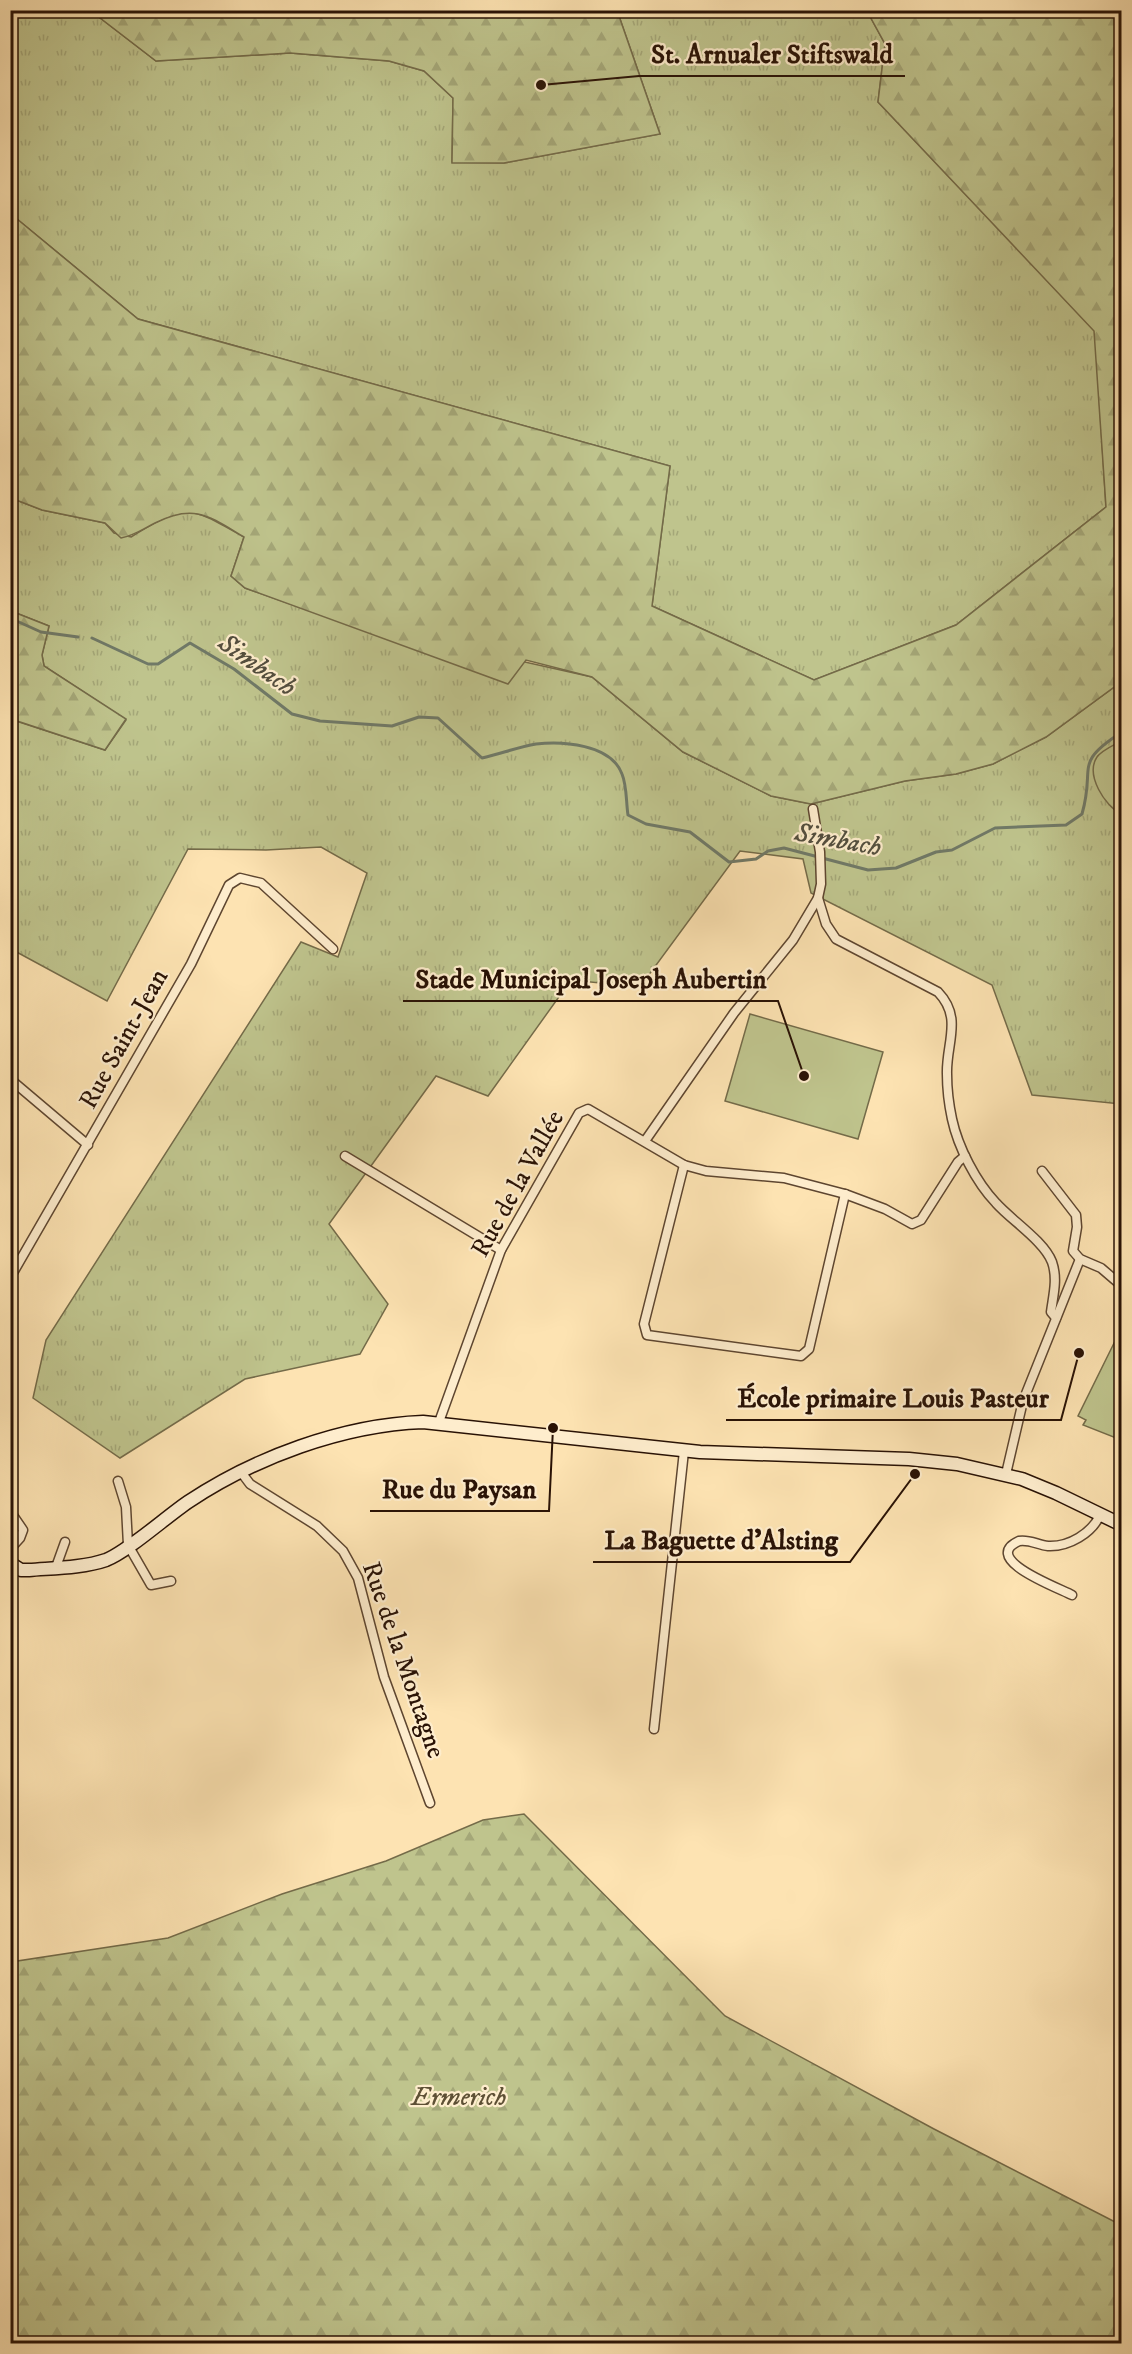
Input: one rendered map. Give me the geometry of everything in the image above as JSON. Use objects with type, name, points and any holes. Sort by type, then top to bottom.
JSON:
[{"type":"main road","points":[[10,1563],[21,1570],[101,1561],[203,1493],[241,1472],[332,1438],[402,1424],[439,1422],[684,1451],[909,1459],[957,1464],[1006,1474],[1056,1492],[1100,1515],[1120,1521]]},
{"type":"street","points":[[645,1141],[734,1013],[793,940],[818,898],[821,884],[820,856],[813,808]]},
{"type":"street","name":"Rue Saint-Jean","points":[[10,1278],[191,964],[229,885],[240,878],[261,883],[333,949]]},
{"type":"street","points":[[818,898],[826,924],[836,939],[938,992],[948,1002],[953,1031],[946,1072],[952,1120],[965,1156],[995,1202],[1037,1242],[1052,1261],[1055,1281],[1051,1312],[1056,1318]]},
{"type":"street","points":[[10,1078],[88,1145]]},
{"type":"street","name":"Rue de la Vallée","points":[[439,1422],[501,1250],[579,1113],[588,1109],[684,1165],[705,1171],[784,1178],[845,1194],[885,1209],[912,1224],[921,1220],[958,1162],[965,1156]]},
{"type":"street","points":[[345,1156],[501,1250]]},
{"type":"street","points":[[684,1165],[644,1324],[647,1335],[801,1356],[809,1349],[845,1194]]},
{"type":"street","points":[[1042,1171],[1076,1215],[1077,1227],[1073,1251],[1080,1259],[1101,1268],[1122,1286]]},
{"type":"street","points":[[1006,1474],[1023,1401],[1080,1259]]},
{"type":"street","points":[[654,1729],[684,1451]]},
{"type":"street","name":"Rue de la Montagne","points":[[241,1472],[250,1484],[317,1526],[343,1551],[358,1578],[384,1677],[430,1803]]},
{"type":"street","points":[[118,1481],[126,1507],[128,1545],[151,1586],[171,1581]]},
{"type":"street","points":[[10,1511],[23,1530],[20,1538],[10,1549]]},
{"type":"street","points":[[1072,1595],[1019,1569],[1011,1562],[1009,1552],[1011,1546],[1019,1541],[1049,1546],[1066,1543],[1088,1532],[1100,1515]]},
{"type":"street","points":[[56,1567],[65,1542]]},
{"type":"green space","points":[[10,11],[91,11],[156,61],[290,53],[389,61],[424,71],[453,98],[452,162],[504,163],[660,134],[619,16],[622,11],[867,11],[885,44],[878,102],[1095,331],[1106,507],[956,625],[814,680],[652,606],[670,466],[138,319],[11,214]]},
{"type":"green space","points":[[91,11],[622,11],[619,16],[660,134],[504,163],[452,163],[453,98],[424,71],[389,61],[290,53],[156,61]]},
{"type":"green space","points":[[867,11],[1121,11],[1121,682],[1046,737],[993,764],[956,774],[905,781],[811,804],[771,796],[683,752],[592,677],[526,660],[508,684],[245,588],[231,576],[244,537],[211,518],[191,513],[180,514],[121,538],[105,523],[42,510],[11,498],[11,214],[138,319],[670,466],[652,606],[814,680],[956,625],[1106,507],[1094,331],[878,102],[885,44]]},
{"type":"green space","points":[[11,498],[42,510],[105,523],[114,533],[131,537],[164,518],[187,512],[198,514],[244,537],[231,576],[245,588],[336,620],[592,677],[683,752],[771,796],[811,804],[905,781],[956,774],[993,764],[1046,737],[1121,682],[1121,741],[1098,756],[1121,814],[1121,1104],[1032,1095],[992,985],[811,893],[803,859],[740,851],[640,987],[571,980],[488,1096],[436,1076],[329,1224],[388,1304],[360,1354],[245,1379],[120,1458],[33,1398],[46,1340],[301,942],[338,957],[367,873],[321,847],[266,850],[188,849],[107,1001],[11,949],[10,719],[105,750],[126,720],[44,666],[42,655],[49,626],[11,611]]},
{"type":"green space","points":[[11,611],[49,626],[42,655],[44,666],[126,719],[105,750],[11,719]]},
{"type":"green space","points":[[1121,741],[1121,814],[1103,797],[1093,772],[1099,754]]},
{"type":"green space","points":[[750,1014],[883,1052],[858,1139],[725,1101]]},
{"type":"green space","points":[[1121,1329],[1121,1399],[1118,1400],[1121,1405],[1122,1434],[1116,1438],[1083,1425],[1086,1420],[1078,1416]]},
{"type":"green space","name":"Ermerich","points":[[524,1814],[725,2016],[934,2129],[1121,2225],[1121,2343],[11,2343],[11,1962],[168,1938],[282,1894],[386,1861],[483,1820]]},
{"type":"waterway","name":"Simbach","points":[[10,618],[41,632],[78,637]]},
{"type":"waterway","name":"Simbach","points":[[92,638],[148,664],[158,664],[190,643],[234,669],[292,714],[320,721],[392,726],[419,717],[438,718],[482,758],[529,745],[547,743],[572,744],[597,751],[608,756],[622,774],[628,815],[646,824],[690,832],[729,862],[756,859],[768,851],[784,848],[868,870],[896,868],[936,852],[952,850],[995,828],[1066,825],[1082,814],[1091,759],[1106,743],[1122,732]]},
{"type":"place","name":"St. Arnualer Stiftswald","points":[[541,85]]},
{"type":"place","name":"Stade Municipal Joseph Aubertin","points":[[804,1076]]},
{"type":"place","name":"École primaire Louis Pasteur","points":[[1079,1353]]},
{"type":"place","name":"Rue du Paysan","points":[[553,1428]]},
{"type":"place","name":"La Baguette d'Alsting","points":[[915,1474]]}]
